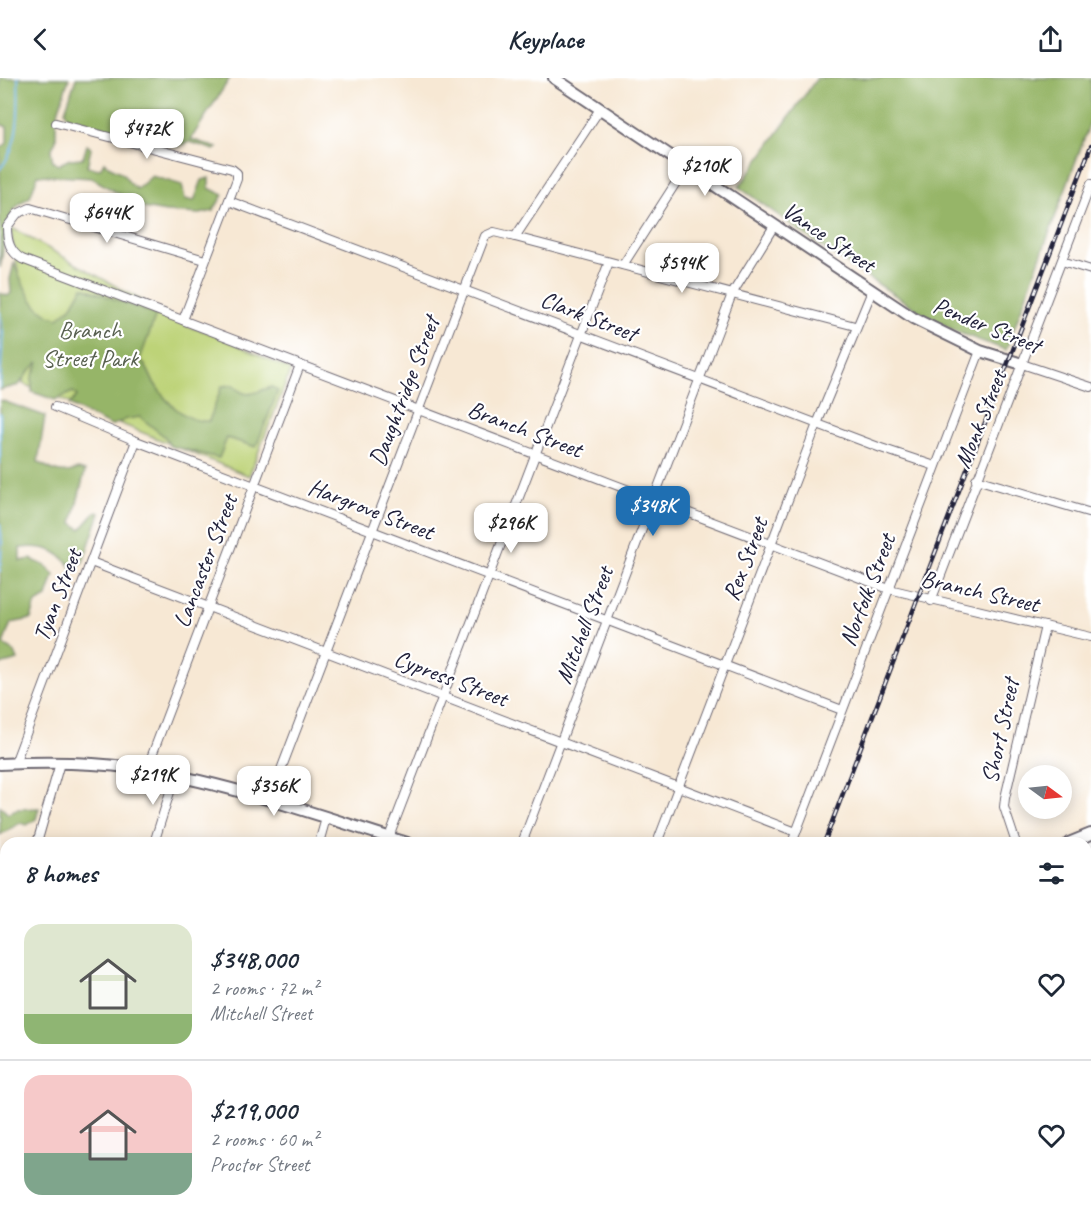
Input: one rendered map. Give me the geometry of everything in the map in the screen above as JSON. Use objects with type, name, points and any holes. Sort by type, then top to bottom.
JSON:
[{"type":"street","name":"Vance Street","points":[[554,78],[872,291]]},
{"type":"street","points":[[600,109],[515,237],[855,326]]},
{"type":"street","points":[[56,123],[237,172],[237,179],[229,201],[183,320]]},
{"type":"street","points":[[623,265],[686,167]]},
{"type":"street","name":"Monk Street","points":[[931,600],[1091,184]]},
{"type":"street","name":"Clark Street","points":[[229,201],[817,424],[935,466]]},
{"type":"street","name":"Branch Street","points":[[205,260],[30,208],[17,214],[7,228],[10,247],[15,255],[22,259],[771,545],[889,589],[1091,637]]},
{"type":"street","name":"Mitchell Street","points":[[524,837],[732,294],[774,226]]},
{"type":"street","name":"Daughtridge Street","points":[[269,801],[485,236],[494,232],[515,237]]},
{"type":"street","points":[[1062,261],[1091,270]]},
{"type":"street","points":[[0,764],[60,762],[175,776],[389,837],[609,262]]},
{"type":"street","name":"Rex Street","points":[[659,837],[855,326],[872,291]]},
{"type":"street","name":"Pender Street","points":[[872,291],[936,331],[980,351],[1091,387]]},
{"type":"street","name":"Norfolk Street","points":[[794,837],[980,351]]},
{"type":"street","name":"Lancaster Street","points":[[146,771],[300,365]]},
{"type":"street","name":"Hargrove Street","points":[[55,407],[136,441],[842,710]]},
{"type":"street","name":"Tyan Street","points":[[15,763],[136,441]]},
{"type":"street","points":[[976,479],[1091,513]]},
{"type":"street","name":"Cypress Street","points":[[91,562],[796,832]]},
{"type":"street","name":"Short Street","points":[[1014,837],[1004,807],[1005,798],[1045,626]]},
{"type":"street","points":[[39,837],[60,762]]},
{"type":"street","points":[[156,837],[175,776]]},
{"type":"street","points":[[321,837],[326,818]]},
{"type":"green space","points":[[0,78],[69,78],[56,118],[56,140],[51,151],[53,162],[58,165],[70,159],[83,158],[87,145],[91,148],[87,167],[100,169],[104,162],[120,172],[137,189],[152,176],[182,185],[185,199],[194,201],[202,180],[209,178],[209,188],[223,195],[213,211],[200,214],[166,212],[143,208],[92,178],[38,175],[30,197],[20,203],[9,219],[0,268],[0,149],[7,143],[7,127],[0,124]]},
{"type":"green space","points":[[76,78],[230,78],[191,139],[217,148],[214,150],[190,142],[176,147],[68,118],[65,111]]},
{"type":"green space","points":[[817,78],[1091,78],[1091,120],[1006,350],[957,332],[922,313],[825,249],[739,187]]},
{"type":"green space","name":"Branch Street Park","points":[[10,227],[189,327],[212,333],[291,370],[249,476],[23,384],[25,309]]},
{"type":"green space","points":[[14,263],[30,297],[49,315],[58,318],[72,306],[83,287],[156,315],[140,359],[165,398],[192,419],[209,421],[222,386],[234,385],[238,390],[247,394],[272,387],[278,391],[256,447],[227,438],[219,458],[170,446],[165,437],[140,417],[127,419],[111,426],[69,405],[77,396],[73,392],[55,400],[32,392],[32,377],[39,362],[19,385],[0,390],[0,293],[8,296],[11,293],[10,279]]},
{"type":"green space","points":[[0,400],[45,416],[38,462],[58,472],[78,469],[85,471],[72,523],[81,529],[96,512],[100,513],[83,562],[72,568],[61,556],[49,550],[36,547],[20,548],[20,561],[31,559],[46,566],[54,575],[47,597],[36,603],[31,619],[11,623],[3,644],[15,653],[18,660],[0,665]]},
{"type":"green space","points":[[0,806],[8,814],[18,809],[39,808],[36,819],[27,825],[20,823],[0,835]]},
{"type":"waterway","points":[[0,169],[7,159],[15,138],[18,78]]},
{"type":"waterway","points":[[0,312],[3,332],[0,388]]},
{"type":"waterway","points":[[0,413],[0,463]]},
{"type":"waterway","points":[[0,524],[2,543],[0,571]]},
{"type":"railway","points":[[826,837],[1091,146]]}]
